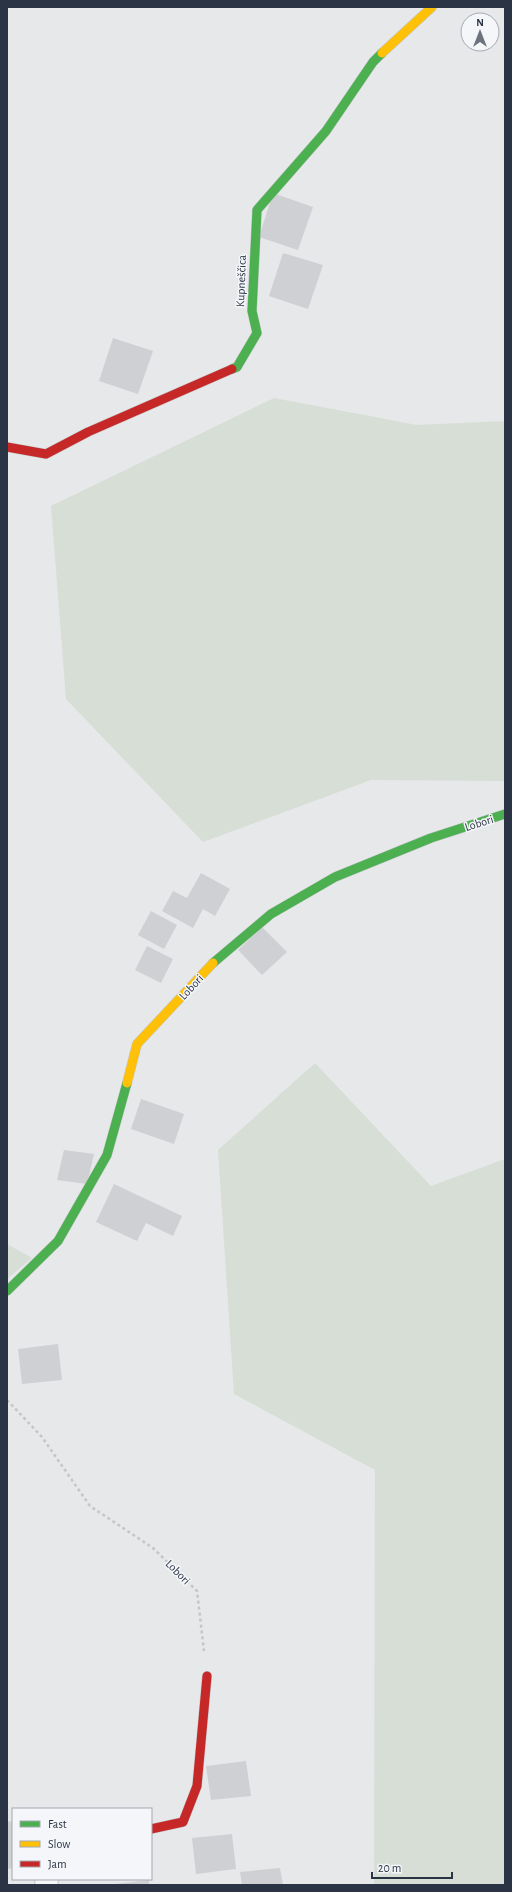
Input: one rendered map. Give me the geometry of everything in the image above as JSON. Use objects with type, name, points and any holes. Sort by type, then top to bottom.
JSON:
[{"type":"street","name":"Kupneščica","points":[[7,447],[46,454],[88,432],[237,367],[258,333],[252,311],[256,210],[326,131],[373,62],[432,7]]},
{"type":"street","name":"Lobori","points":[[7,1291],[58,1241],[107,1155],[137,1044],[215,961],[271,914],[335,877],[431,838],[505,814]]},
{"type":"street","points":[[152,1829],[183,1822],[197,1786],[207,1676]]},
{"type":"path","name":"Lobori","points":[[7,1400],[42,1437],[90,1506],[153,1548],[197,1591],[207,1676]]},
{"type":"shaded area","points":[[274,398],[417,425],[505,421],[505,781],[371,780],[203,842],[66,699],[51,506]]},
{"type":"shaded area","points":[[315,1063],[431,1186],[505,1159],[505,1885],[374,1885],[375,1470],[234,1394],[218,1150]]},
{"type":"shaded area","points":[[7,1244],[32,1258],[7,1279]]},
{"type":"building","points":[[273,193],[313,207],[298,250],[259,237]]},
{"type":"building","points":[[283,253],[323,265],[308,309],[269,296]]},
{"type":"building","points":[[113,338],[153,351],[138,394],[99,381]]},
{"type":"building","points":[[201,873],[230,889],[215,916],[203,909],[193,928],[162,911],[173,891],[187,898]]},
{"type":"building","points":[[151,911],[177,925],[164,949],[138,935]]},
{"type":"building","points":[[262,927],[287,952],[262,975],[238,950]]},
{"type":"building","points":[[147,946],[173,959],[161,983],[135,970]]},
{"type":"building","points":[[141,1099],[184,1114],[174,1144],[131,1129]]},
{"type":"building","points":[[64,1150],[94,1154],[87,1184],[57,1180]]},
{"type":"building","points":[[114,1184],[182,1216],[173,1236],[146,1223],[137,1241],[96,1222]]},
{"type":"building","points":[[58,1344],[62,1380],[22,1384],[18,1349]]},
{"type":"building","points":[[246,1761],[251,1796],[211,1800],[206,1766]]},
{"type":"building","points":[[12,1821],[12,1868],[7,1869],[7,1822]]},
{"type":"building","points":[[232,1834],[236,1869],[196,1874],[192,1838]]},
{"type":"building","points":[[280,1868],[283,1885],[242,1885],[240,1872]]},
{"type":"building","points":[[149,1880],[149,1885],[115,1885],[115,1884]]},
{"type":"traffic: fast","points":[[232,369],[237,367],[257,333],[252,311],[257,210],[326,131],[373,62],[382,53]]},
{"type":"traffic: fast","points":[[213,963],[271,914],[335,877],[431,838],[505,814]]},
{"type":"traffic: fast","points":[[7,1291],[58,1241],[107,1155],[127,1083]]},
{"type":"traffic: slow","points":[[382,53],[432,7]]},
{"type":"traffic: slow","points":[[127,1083],[137,1044],[213,963]]},
{"type":"traffic: jam","points":[[7,447],[46,454],[88,432],[232,369]]},
{"type":"traffic: jam","points":[[152,1829],[183,1822],[197,1786],[207,1676]]}]
